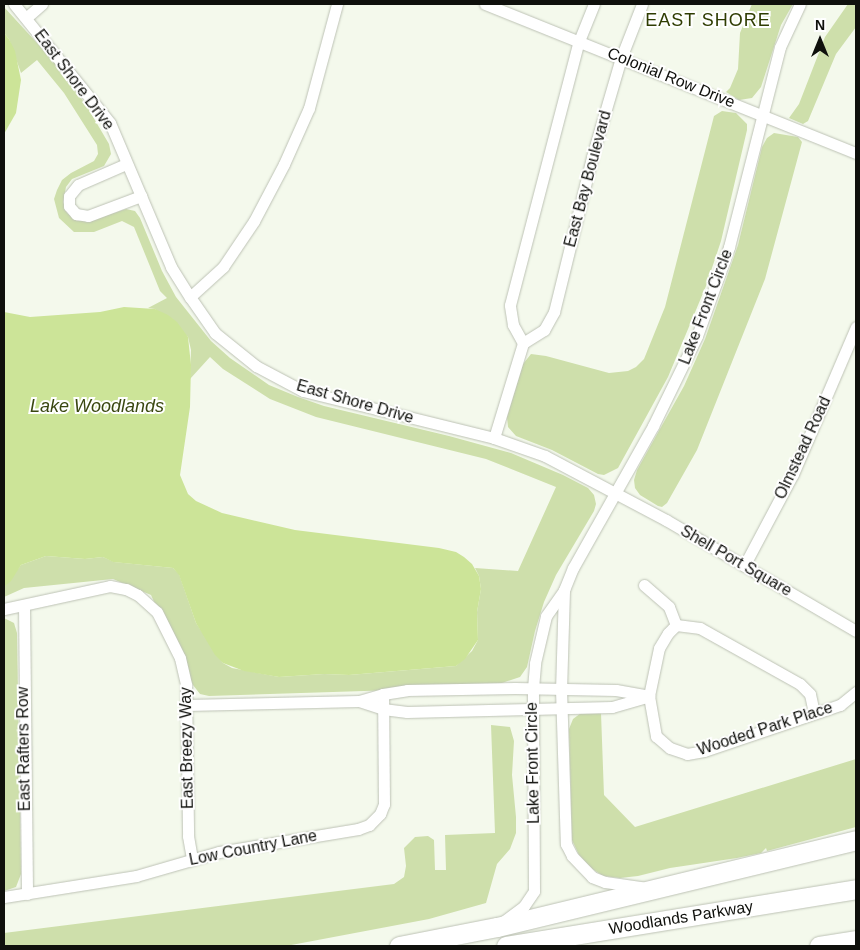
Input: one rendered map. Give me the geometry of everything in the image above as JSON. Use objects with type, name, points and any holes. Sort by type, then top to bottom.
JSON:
[{"type":"main road","points":[[399,946],[497,927],[650,888],[856,840]]},
{"type":"main road","name":"Woodlands Parkway","points":[[506,946],[856,889]]},
{"type":"main road","points":[[819,946],[856,940]]},
{"type":"street","name":"East Shore Drive","points":[[14,4],[27,17],[110,123],[171,266],[190,297],[216,333],[256,366],[303,391],[494,438],[545,456],[614,494]]},
{"type":"street","points":[[27,17],[42,4]]},
{"type":"street","points":[[190,297],[223,268],[254,221],[284,164],[308,108],[337,4]]},
{"type":"street","name":"Colonial Row Drive","points":[[485,4],[856,152]]},
{"type":"street","points":[[494,438],[523,343],[513,325],[510,305],[578,41],[594,4]]},
{"type":"street","name":"East Bay Boulevard","points":[[523,343],[544,330],[554,312],[592,157],[622,58],[642,4]]},
{"type":"street","name":"Lake Front Circle","points":[[497,927],[524,906],[534,891],[532,709],[535,663],[546,616],[564,590],[573,568],[661,411],[697,336],[729,247],[780,47],[800,4]]},
{"type":"street","points":[[126,164],[78,185],[69,196],[69,206],[76,214],[88,216],[141,196]]},
{"type":"street","name":"Olmstead Road","points":[[744,566],[794,474],[856,326]]},
{"type":"street","name":"Shell Port Square","points":[[614,494],[856,631]]},
{"type":"street","name":"East Breezy Way","points":[[24,605],[95,587],[110,586],[126,589],[138,595],[157,612],[184,670],[187,705],[188,836],[192,858]]},
{"type":"street","points":[[644,586],[669,607],[676,626]]},
{"type":"street","name":"Lake Front Circle","points":[[564,590],[561,689],[566,844],[572,856],[592,877],[605,882],[650,888]]},
{"type":"street","points":[[4,609],[24,605]]},
{"type":"street","name":"East Rafters Row","points":[[24,605],[27,894]]},
{"type":"street","points":[[649,696],[659,648],[668,633],[676,626],[700,628],[800,684],[810,694],[814,713]]},
{"type":"street","points":[[187,705],[359,701],[407,690],[533,688],[616,690],[649,696]]},
{"type":"street","name":"Wooded Park Place","points":[[649,696],[656,736],[670,748],[688,754],[704,751],[840,705],[856,692]]},
{"type":"street","name":"Low Country Lane","points":[[4,897],[136,876],[192,858],[220,852],[358,829],[375,820],[384,804],[383,694]]},
{"type":"street","points":[[359,701],[383,709],[407,712],[612,707],[649,696]]},
{"type":"shaded area","points":[[752,4],[793,4],[781,25],[761,87],[752,98],[739,100],[726,92],[730,88],[738,69],[740,33]]},
{"type":"shaded area","points":[[848,4],[856,4],[856,27],[836,54],[808,121],[803,124],[789,118],[799,104],[825,37]]},
{"type":"shaded area","points":[[4,7],[59,67],[86,105],[109,144],[111,154],[104,166],[72,179],[66,187],[63,202],[67,213],[78,221],[90,221],[126,209],[135,211],[140,218],[162,271],[176,297],[211,341],[230,358],[269,385],[298,397],[324,406],[511,453],[563,475],[588,488],[594,495],[596,504],[594,511],[556,575],[544,602],[527,667],[520,677],[490,687],[209,696],[200,694],[193,685],[151,595],[113,579],[24,588],[4,597],[4,587],[21,565],[46,556],[85,559],[103,557],[114,562],[173,568],[179,574],[196,623],[223,663],[232,668],[279,677],[324,674],[349,675],[456,666],[472,651],[478,640],[477,612],[481,589],[479,576],[475,568],[518,571],[556,487],[486,459],[316,417],[270,399],[223,369],[210,357],[190,379],[191,350],[188,337],[155,309],[148,308],[167,298],[160,291],[134,227],[122,221],[94,232],[74,232],[59,218],[54,199],[62,180],[94,161],[98,154],[97,145],[64,93],[37,60],[21,73],[9,39],[4,33]]},
{"type":"shaded area","points":[[722,111],[736,113],[747,124],[747,130],[721,241],[706,286],[668,377],[618,468],[604,475],[598,474],[552,450],[516,436],[508,427],[507,417],[523,364],[531,354],[546,356],[609,373],[628,371],[636,367],[644,359],[665,307],[714,116]]},
{"type":"shaded area","points":[[774,133],[798,137],[802,142],[765,279],[697,450],[667,503],[662,507],[658,506],[640,495],[635,488],[634,480],[637,470],[684,386],[705,339],[738,245],[762,147],[767,138]]},
{"type":"shaded area","points":[[4,618],[14,623],[17,633],[21,874],[16,887],[4,891]]},
{"type":"shaded area","points":[[581,713],[601,713],[604,795],[635,827],[856,759],[856,827],[767,851],[766,848],[761,853],[737,858],[670,868],[638,876],[620,878],[603,876],[591,868],[579,855],[572,840],[569,729],[573,719]]},
{"type":"shaded area","points":[[491,725],[510,727],[514,741],[512,775],[516,833],[510,849],[497,864],[486,903],[429,919],[286,946],[4,946],[4,933],[394,884],[404,877],[406,866],[404,848],[415,837],[428,836],[434,840],[435,870],[446,870],[445,835],[495,833]]},
{"type":"water","points":[[4,33],[15,51],[21,80],[16,113],[4,134]]},
{"type":"water","name":"Lake Woodlands","points":[[124,307],[155,309],[168,315],[177,322],[188,337],[191,365],[190,407],[180,475],[188,494],[196,501],[222,513],[295,530],[439,548],[456,552],[472,564],[479,576],[481,589],[477,612],[478,640],[465,659],[456,666],[349,675],[324,674],[279,677],[244,671],[223,663],[215,655],[196,623],[179,575],[173,568],[113,562],[103,557],[85,559],[46,556],[21,565],[11,581],[4,587],[4,312],[30,317],[100,312]]},
{"type":"district","name":"EAST SHORE","points":[[708,20]]}]
